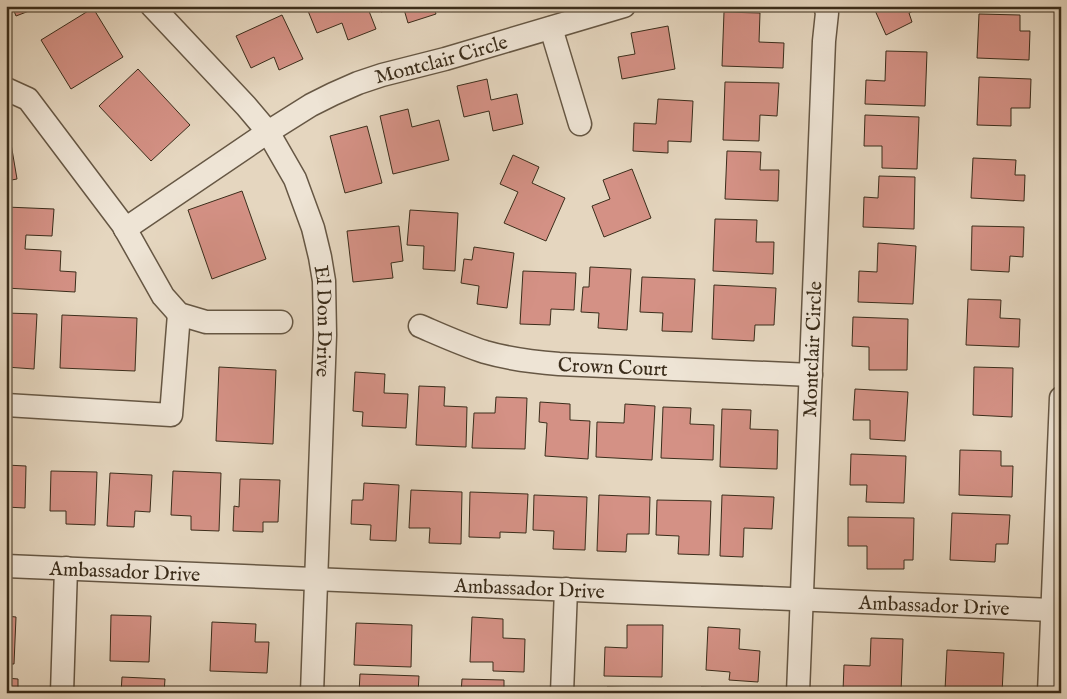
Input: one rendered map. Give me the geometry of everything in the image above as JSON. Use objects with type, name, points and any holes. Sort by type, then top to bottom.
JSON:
[{"type":"street","name":"El Don Drive","points":[[152,6],[268,132],[295,179],[313,228],[320,257],[324,281],[325,335],[312,693]]},
{"type":"street","name":"Montclair Circle","points":[[126,230],[268,132],[311,105],[333,94],[382,75],[445,60],[624,6]]},
{"type":"street","name":"Montclair Circle","points":[[798,693],[824,40],[827,13],[825,6]]},
{"type":"street","points":[[552,28],[580,124]]},
{"type":"street","points":[[6,88],[28,99],[126,230],[163,296],[179,314],[206,322],[281,322]]},
{"type":"street","points":[[6,405],[172,415],[179,314]]},
{"type":"street","name":"Crown Court","points":[[420,326],[464,345],[532,362],[811,375]]},
{"type":"street","points":[[1049,693],[1061,398]]},
{"type":"street","name":"Ambassador Drive","points":[[6,566],[1052,610]]},
{"type":"street","points":[[62,693],[66,568]]},
{"type":"street","points":[[562,693],[566,589]]},
{"type":"building","points":[[12,6],[42,6],[16,16]]},
{"type":"building","points":[[306,6],[367,6],[376,29],[348,40],[342,23],[317,33]]},
{"type":"building","points":[[379,6],[402,6],[381,12]]},
{"type":"building","points":[[403,6],[433,6],[436,14],[408,23]]},
{"type":"building","points":[[873,6],[924,6],[909,13],[912,22],[886,35]]},
{"type":"building","points":[[93,8],[123,57],[71,89],[41,40]]},
{"type":"building","points":[[724,12],[760,13],[759,42],[784,43],[783,68],[722,66]]},
{"type":"building","points":[[979,14],[1020,15],[1020,31],[1030,31],[1029,60],[977,58]]},
{"type":"building","points":[[282,15],[303,59],[279,70],[274,57],[251,68],[236,36]]},
{"type":"building","points":[[668,26],[675,69],[622,79],[618,57],[635,54],[631,33]]},
{"type":"building","points":[[886,51],[927,52],[925,106],[865,104],[866,80],[885,81]]},
{"type":"building","points":[[138,69],[190,125],[151,161],[99,106]]},
{"type":"building","points":[[979,77],[1031,79],[1030,108],[1011,108],[1011,126],[977,125]]},
{"type":"building","points":[[487,79],[491,100],[517,94],[523,124],[493,131],[489,111],[464,117],[457,86]]},
{"type":"building","points":[[725,82],[779,83],[777,116],[760,115],[759,141],[723,140]]},
{"type":"building","points":[[658,99],[693,101],[691,142],[668,141],[668,153],[633,151],[634,123],[656,124]]},
{"type":"building","points":[[408,109],[412,127],[439,120],[449,160],[393,174],[380,116]]},
{"type":"building","points":[[865,115],[919,117],[917,169],[882,168],[882,146],[864,146]]},
{"type":"building","points":[[8,126],[17,179],[6,181],[6,127]]},
{"type":"building","points":[[367,126],[382,183],[345,193],[330,136]]},
{"type":"building","points":[[727,151],[761,152],[760,170],[779,170],[778,201],[725,199]]},
{"type":"building","points":[[513,155],[539,167],[532,183],[565,198],[546,241],[504,223],[518,192],[500,184]]},
{"type":"building","points":[[973,158],[1016,160],[1015,175],[1025,175],[1024,201],[971,198]]},
{"type":"building","points":[[632,169],[651,218],[604,237],[592,206],[610,199],[603,180]]},
{"type":"building","points":[[879,176],[915,177],[914,229],[863,227],[864,197],[878,198]]},
{"type":"building","points":[[242,191],[266,259],[212,279],[188,210]]},
{"type":"building","points":[[6,207],[54,209],[52,236],[26,235],[25,249],[61,251],[60,271],[76,272],[75,292],[6,288]]},
{"type":"building","points":[[410,210],[458,213],[455,271],[423,269],[424,246],[407,245]]},
{"type":"building","points":[[715,219],[757,220],[756,242],[774,242],[773,274],[713,271]]},
{"type":"building","points":[[399,226],[403,261],[391,263],[393,278],[353,282],[347,231]]},
{"type":"building","points":[[972,226],[1024,227],[1023,257],[1010,256],[1009,272],[971,270]]},
{"type":"building","points":[[878,243],[916,246],[913,304],[858,302],[859,271],[877,272]]},
{"type":"building","points":[[474,247],[514,253],[507,308],[477,304],[479,286],[461,283],[464,259],[472,260]]},
{"type":"building","points":[[590,267],[631,269],[627,330],[598,328],[599,313],[581,312],[583,287],[589,287]]},
{"type":"building","points":[[523,271],[576,273],[574,310],[551,309],[550,325],[520,324]]},
{"type":"building","points":[[642,277],[695,279],[692,332],[662,331],[663,313],[640,312]]},
{"type":"building","points":[[714,285],[776,288],[774,325],[755,325],[754,341],[712,339]]},
{"type":"building","points":[[968,299],[1001,300],[1000,318],[1020,319],[1019,347],[966,345]]},
{"type":"building","points":[[6,313],[37,314],[34,369],[6,367]]},
{"type":"building","points":[[62,315],[137,318],[135,371],[60,368]]},
{"type":"building","points":[[853,317],[908,319],[907,370],[869,370],[869,347],[852,346]]},
{"type":"building","points":[[219,367],[276,370],[273,444],[216,441]]},
{"type":"building","points":[[974,367],[1013,368],[1012,417],[973,415]]},
{"type":"building","points":[[355,372],[385,374],[384,393],[408,394],[406,428],[362,426],[363,412],[353,411]]},
{"type":"building","points":[[419,386],[445,387],[444,406],[467,407],[466,447],[416,445]]},
{"type":"building","points":[[855,389],[908,392],[905,441],[870,439],[870,420],[853,420]]},
{"type":"building","points":[[496,397],[527,398],[525,449],[472,448],[474,413],[495,413]]},
{"type":"building","points":[[540,402],[570,404],[570,420],[590,421],[588,459],[545,456],[547,423],[539,422]]},
{"type":"building","points":[[625,404],[655,406],[652,460],[596,457],[597,422],[624,423]]},
{"type":"building","points":[[663,407],[691,408],[690,424],[714,425],[713,460],[661,458]]},
{"type":"building","points":[[722,409],[751,410],[750,429],[778,430],[777,469],[720,467]]},
{"type":"building","points":[[960,450],[1001,451],[1001,466],[1013,466],[1012,497],[959,495]]},
{"type":"building","points":[[851,454],[906,456],[904,503],[866,502],[867,485],[850,485]]},
{"type":"building","points":[[6,465],[26,466],[25,508],[6,507]]},
{"type":"building","points":[[51,471],[97,472],[95,525],[66,524],[66,511],[50,511]]},
{"type":"building","points":[[173,471],[221,473],[219,531],[191,530],[191,516],[171,515]]},
{"type":"building","points":[[110,473],[152,475],[150,512],[135,511],[134,527],[107,526]]},
{"type":"building","points":[[240,479],[280,480],[278,522],[263,522],[263,532],[233,531],[234,506],[239,507]]},
{"type":"building","points":[[364,483],[399,485],[396,541],[370,540],[371,525],[351,524],[352,500],[363,500]]},
{"type":"building","points":[[411,490],[462,492],[461,544],[429,543],[430,528],[409,528]]},
{"type":"building","points":[[470,492],[528,494],[526,533],[500,532],[500,538],[469,537]]},
{"type":"building","points":[[534,495],[587,497],[585,550],[553,549],[554,531],[533,530]]},
{"type":"building","points":[[599,495],[650,497],[649,534],[627,534],[626,552],[597,551]]},
{"type":"building","points":[[722,495],[774,497],[772,529],[744,528],[743,557],[720,556]]},
{"type":"building","points":[[657,500],[711,501],[709,555],[678,554],[679,536],[656,535]]},
{"type":"building","points":[[952,513],[1010,515],[1008,544],[996,544],[995,562],[950,560]]},
{"type":"building","points":[[848,517],[914,518],[913,560],[904,560],[904,569],[867,569],[867,546],[848,546]]},
{"type":"building","points":[[111,615],[151,616],[149,662],[110,661]]},
{"type":"building","points":[[6,616],[16,617],[14,664],[6,664]]},
{"type":"building","points":[[472,617],[503,619],[503,638],[525,639],[524,672],[493,671],[493,662],[470,662]]},
{"type":"building","points":[[212,622],[256,624],[255,642],[269,642],[267,673],[210,671]]},
{"type":"building","points":[[356,623],[412,625],[411,667],[354,665]]},
{"type":"building","points":[[627,625],[663,625],[662,677],[604,676],[605,647],[627,648]]},
{"type":"building","points":[[708,627],[740,629],[739,649],[760,651],[758,682],[729,680],[730,672],[706,670]]},
{"type":"building","points":[[871,638],[903,639],[901,693],[843,691],[844,665],[870,666]]},
{"type":"building","points":[[947,650],[1004,653],[1002,693],[945,690]]},
{"type":"building","points":[[360,674],[419,676],[418,693],[359,693]]},
{"type":"building","points":[[122,677],[165,679],[164,693],[121,693]]},
{"type":"building","points":[[6,678],[18,679],[18,693],[6,693]]},
{"type":"building","points":[[462,679],[504,680],[504,693],[461,693]]},
{"type":"building","points":[[607,687],[646,688],[646,693],[607,693]]},
{"type":"building","points":[[701,687],[755,689],[755,693],[701,693]]}]
